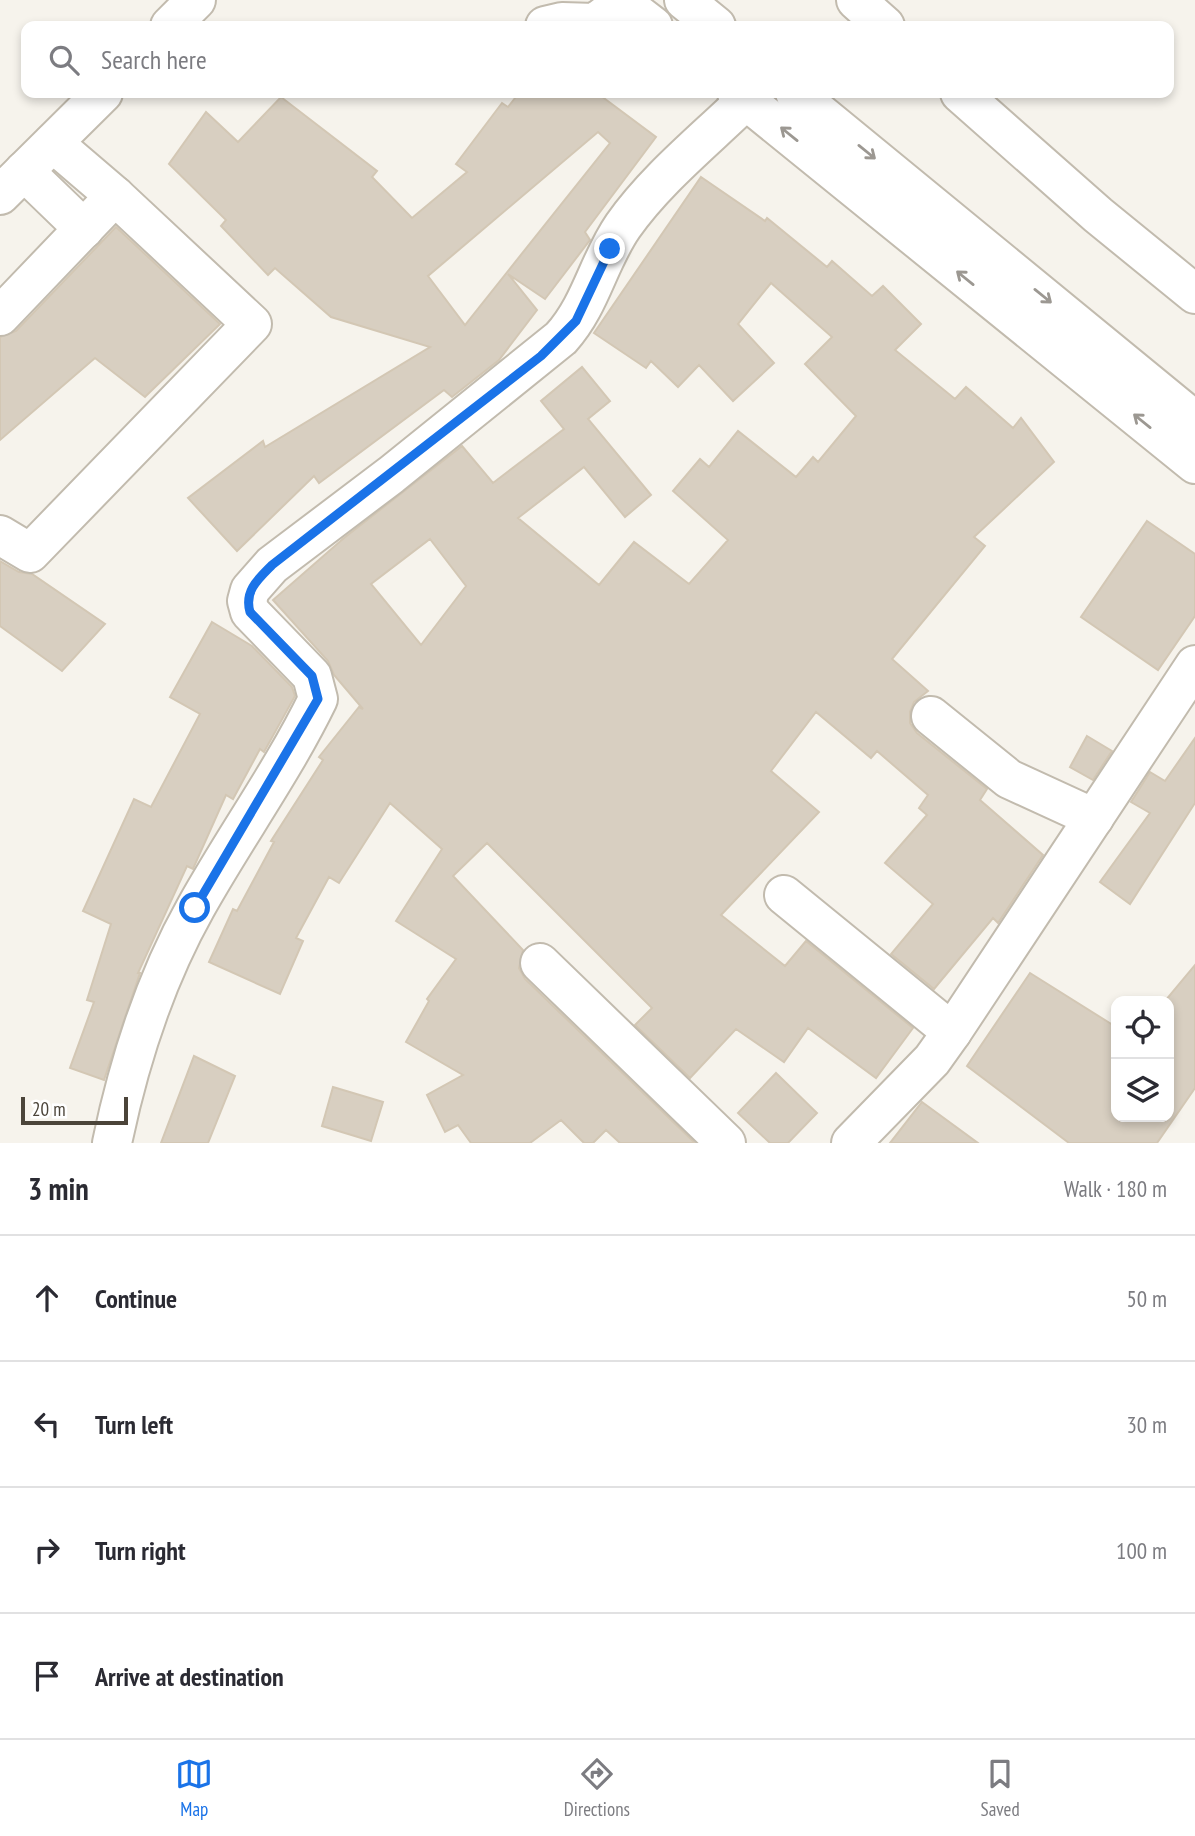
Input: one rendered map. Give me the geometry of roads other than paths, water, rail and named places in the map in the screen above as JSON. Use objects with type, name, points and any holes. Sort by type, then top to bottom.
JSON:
[{"type":"street","points":[[175,21],[196,0]]},
{"type":"street","points":[[684,0],[710,21]]},
{"type":"street","points":[[856,0],[879,21]]},
{"type":"street","points":[[597,21],[621,1],[647,21]]},
{"type":"street","points":[[84,229],[12,183],[98,98]]},
{"type":"street","points":[[112,1143],[123,1093],[162,973],[195,908],[318,699],[312,676],[250,612],[247,601],[250,590],[272,565],[434,441],[561,338],[576,321],[623,226],[740,98]]},
{"type":"street","points":[[744,98],[1195,464]]},
{"type":"street","points":[[801,98],[1195,421]]},
{"type":"street","points":[[966,98],[1098,215],[1195,293]]},
{"type":"street","points":[[0,535],[30,553],[252,324],[115,196],[53,143]]},
{"type":"street","points":[[0,316],[115,196]]},
{"type":"street","points":[[851,1143],[932,1060],[1195,665]]},
{"type":"street","points":[[931,716],[1009,779],[1094,818]]},
{"type":"street","points":[[784,895],[952,1032]]},
{"type":"street","points":[[540,963],[726,1143]]}]
